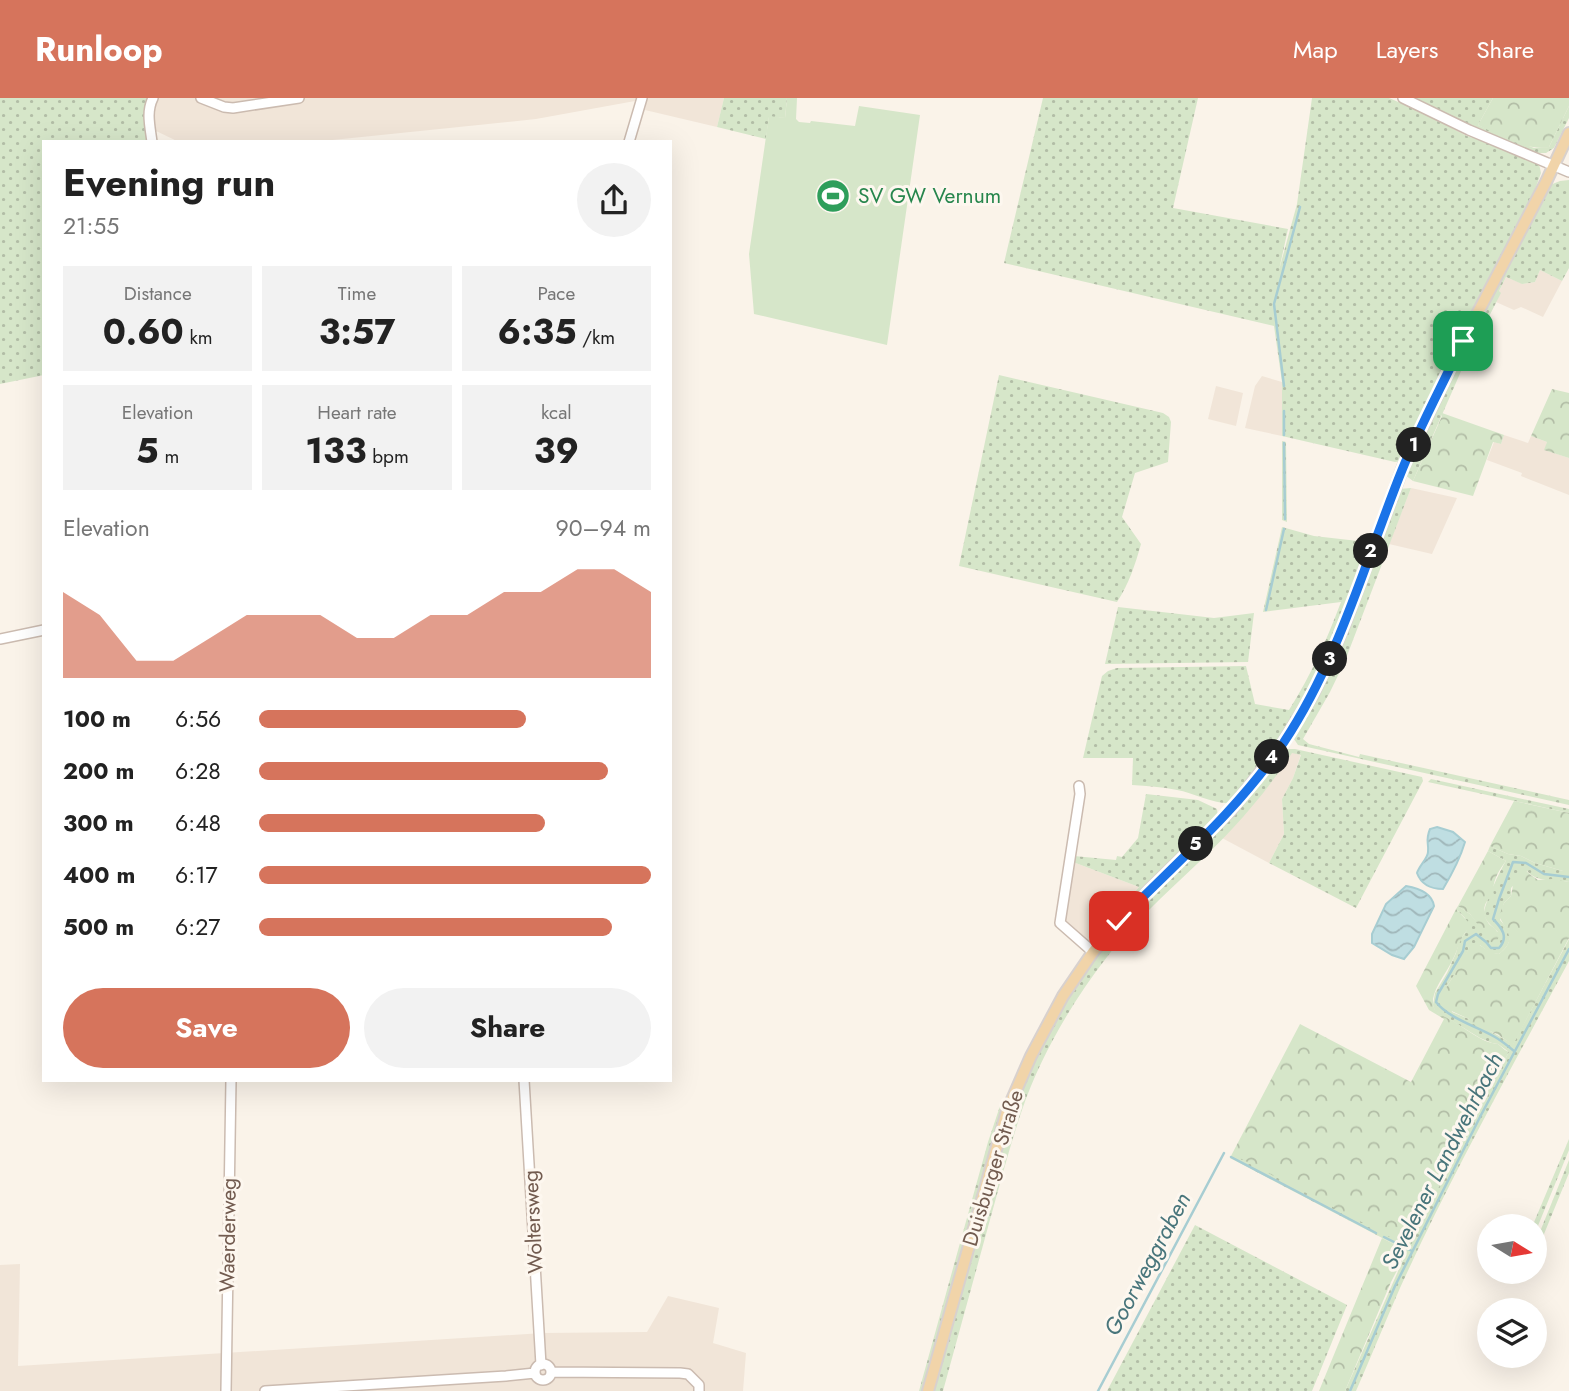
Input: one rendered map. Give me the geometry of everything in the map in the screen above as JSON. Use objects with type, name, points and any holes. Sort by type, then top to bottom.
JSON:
[{"type":"main road","name":"Duisburger Straße","points":[[928,1391],[1007,1111],[1031,1056],[1063,996],[1093,952],[1142,898],[1231,810],[1283,743],[1313,694],[1345,623],[1403,467],[1463,341],[1569,133]]},
{"type":"street","points":[[152,140],[149,115],[153,98]]},
{"type":"street","points":[[201,98],[233,108],[299,98]]},
{"type":"street","points":[[630,140],[642,98]]},
{"type":"street","points":[[1403,98],[1469,130],[1569,172]]},
{"type":"street","points":[[0,639],[42,631]]},
{"type":"street","points":[[1079,786],[1060,923],[1093,952]]},
{"type":"street","name":"Waerderweg","points":[[226,1391],[230,1082]]},
{"type":"street","name":"Woltersweg","points":[[524,1082],[538,1369]]},
{"type":"street","points":[[264,1391],[365,1388],[506,1376],[547,1366],[551,1372]]},
{"type":"street","points":[[538,1369],[539,1379],[543,1380]]},
{"type":"street","points":[[543,1380],[549,1378],[551,1372]]},
{"type":"street","points":[[551,1372],[688,1374],[699,1385],[699,1391]]},
{"type":"street","points":[[543,1380],[544,1391]]},
{"type":"shaded area","points":[[156,98],[636,98],[635,101],[536,119],[332,140],[175,140],[152,129],[153,102]]},
{"type":"shaded area","points":[[647,98],[724,98],[717,127],[645,110]]},
{"type":"shaded area","points":[[1540,270],[1562,281],[1543,317],[1521,307],[1514,310],[1496,302],[1506,277],[1523,284],[1535,282]]},
{"type":"shaded area","points":[[1262,376],[1282,382],[1282,436],[1245,428],[1255,386]]},
{"type":"shaded area","points":[[1216,386],[1243,393],[1236,426],[1208,419]]},
{"type":"shaded area","points":[[1504,435],[1528,443],[1531,436],[1547,442],[1545,450],[1569,458],[1569,495],[1487,460],[1494,442],[1501,444]]},
{"type":"shaded area","points":[[1411,488],[1457,498],[1432,554],[1389,544]]},
{"type":"shaded area","points":[[1292,752],[1301,754],[1282,799],[1284,834],[1269,863],[1222,838],[1266,789]]},
{"type":"shaded area","points":[[1073,862],[1139,887],[1090,944],[1064,920]]},
{"type":"shaded area","points":[[20,1264],[18,1366],[543,1333],[647,1332],[668,1296],[719,1308],[713,1343],[746,1353],[743,1391],[0,1391],[0,1265]]},
{"type":"green space","points":[[0,98],[149,98],[146,114],[148,140],[42,140],[42,375],[0,384]]},
{"type":"green space","points":[[724,98],[787,98],[785,118],[769,117],[766,139],[717,127]]},
{"type":"green space","name":"SV GW Vernum","points":[[787,98],[797,98],[796,119],[799,122],[855,126],[859,106],[920,115],[887,345],[754,314],[749,254],[769,116],[785,118]]},
{"type":"green space","points":[[1043,98],[1198,98],[1173,208],[1288,229],[1279,270],[1297,204],[1312,98],[1389,98],[1467,136],[1528,156],[1539,164],[1541,173],[1536,187],[1402,461],[1395,462],[1282,436],[1282,382],[1274,326],[1004,263]]},
{"type":"green space","points":[[1414,98],[1493,98],[1478,125],[1534,148],[1549,147],[1569,106],[1569,118],[1554,148],[1546,153],[1537,153],[1471,127]]},
{"type":"green space","points":[[1493,98],[1569,98],[1569,106],[1549,147],[1541,148],[1513,141],[1478,125]]},
{"type":"green space","points":[[1569,180],[1569,268],[1562,281],[1540,270],[1535,282],[1522,284],[1506,277],[1499,291],[1501,293],[1461,368],[1413,481],[1405,475],[1498,280],[1550,185]]},
{"type":"green space","points":[[999,375],[1163,413],[1169,417],[1171,422],[1168,462],[1135,473],[1122,517],[1141,544],[1131,574],[1117,602],[959,566]]},
{"type":"green space","points":[[1552,389],[1569,393],[1569,458],[1544,450],[1547,442],[1531,436]]},
{"type":"green space","points":[[1442,413],[1504,435],[1501,444],[1493,442],[1473,496],[1413,481]]},
{"type":"green space","points":[[1282,441],[1286,442],[1287,522],[1282,520]]},
{"type":"green space","points":[[1411,488],[1345,661],[1303,739],[1309,744],[1359,757],[1360,754],[1569,800],[1569,805],[1298,745],[1292,736],[1399,489]]},
{"type":"green space","points":[[1282,527],[1314,536],[1358,541],[1367,551],[1319,673],[1272,750],[1231,803],[1171,789],[1132,785],[1133,758],[1083,758],[1102,676],[1117,668],[1246,666],[1255,704],[1289,710],[1318,657],[1341,602],[1263,612]]},
{"type":"green space","points":[[1118,607],[1214,618],[1254,613],[1248,662],[1105,664]]},
{"type":"green space","points":[[1283,749],[1295,749],[1422,777],[1423,781],[1356,908],[1269,863],[1284,834],[1282,799],[1301,755],[1292,753],[1233,828],[1121,939],[1082,992],[1038,1069],[1008,1153],[943,1391],[932,1391],[1013,1104],[1056,1017],[1085,971],[1118,929]]},
{"type":"green space","points":[[1431,779],[1569,809],[1569,813],[1428,782]]},
{"type":"green space","points":[[1146,794],[1198,800],[1217,809],[1218,817],[1094,944],[1090,944],[1139,887],[1073,862],[1074,856],[1116,860],[1117,856],[1122,857],[1138,838]]},
{"type":"green space","points":[[1514,801],[1569,813],[1569,871],[1535,863],[1490,846]]},
{"type":"green space","points":[[1490,846],[1535,863],[1569,871],[1569,882],[1541,879],[1527,871],[1511,888],[1511,896],[1504,903],[1500,920],[1509,933],[1509,941],[1499,954],[1490,953],[1480,945],[1469,947],[1465,959],[1447,986],[1452,1012],[1513,1044],[1569,939],[1569,961],[1440,1205],[1400,1288],[1356,1391],[1345,1391],[1407,1251],[1230,1158],[1232,1154],[1475,1115],[1509,1052],[1441,1016],[1433,1005],[1435,993],[1467,930],[1465,918],[1456,909],[1458,906],[1470,914],[1481,927],[1498,932],[1488,921],[1484,910],[1506,861],[1488,851]]},
{"type":"green space","points":[[1488,851],[1506,861],[1495,881],[1494,895],[1484,908],[1486,920],[1496,929],[1496,943],[1491,942],[1470,914],[1458,906]]},
{"type":"green space","points":[[1524,869],[1538,880],[1569,882],[1569,938],[1513,1045],[1445,1008],[1440,1001],[1472,943],[1499,954],[1505,949],[1509,935],[1499,916],[1504,903],[1511,896],[1515,874]]},
{"type":"green space","points":[[1456,909],[1472,926],[1462,937],[1436,989],[1434,1008],[1478,1037],[1498,1044],[1509,1052],[1409,1247],[1232,1154],[1300,1024],[1411,1082],[1444,1019],[1429,1010],[1416,986]]},
{"type":"green space","points":[[1001,1103],[1005,1104],[924,1391],[919,1391],[988,1142]]},
{"type":"green space","points":[[1569,1139],[1569,1150],[1543,1214],[1537,1214]]},
{"type":"green space","points":[[1569,1160],[1569,1173],[1547,1227],[1547,1214]]},
{"type":"green space","points":[[1195,1225],[1347,1305],[1312,1391],[1107,1391]]},
{"type":"green space","points":[[1382,1238],[1407,1251],[1345,1391],[1319,1391]]},
{"type":"water","points":[[1437,827],[1453,832],[1465,842],[1443,889],[1427,885],[1417,873],[1428,854],[1427,839],[1430,829]]},
{"type":"water","points":[[1406,886],[1427,894],[1434,906],[1414,947],[1404,959],[1372,943],[1372,934],[1386,904]]},
{"type":"waterway","points":[[1284,386],[1274,304],[1300,207]]},
{"type":"waterway","points":[[1284,411],[1284,435]]},
{"type":"waterway","points":[[1284,443],[1285,519]]},
{"type":"waterway","points":[[1266,610],[1284,529]]},
{"type":"waterway","points":[[1514,1051],[1495,1037],[1441,1008],[1436,1002],[1438,994],[1463,951],[1465,941],[1476,934],[1491,948],[1499,948],[1502,944],[1503,933],[1493,919],[1513,862],[1526,863],[1544,874],[1569,877]]},
{"type":"waterway","name":"Sevelener Landwehrbach","points":[[1350,1391],[1395,1286],[1569,949]]},
{"type":"waterway","name":"Goorweggraben","points":[[1098,1391],[1224,1153]]},
{"type":"waterway","name":"Goorweggraben","points":[[1231,1157],[1376,1233]]},
{"type":"waterway","name":"Goorweggraben","points":[[1384,1237],[1412,1251]]},
{"type":"place","name":"SV GW Vernum","points":[[833,196]]},
{"type":"route","points":[[1119,921],[1231,810],[1283,743],[1313,694],[1345,623],[1403,467],[1463,341]]}]
